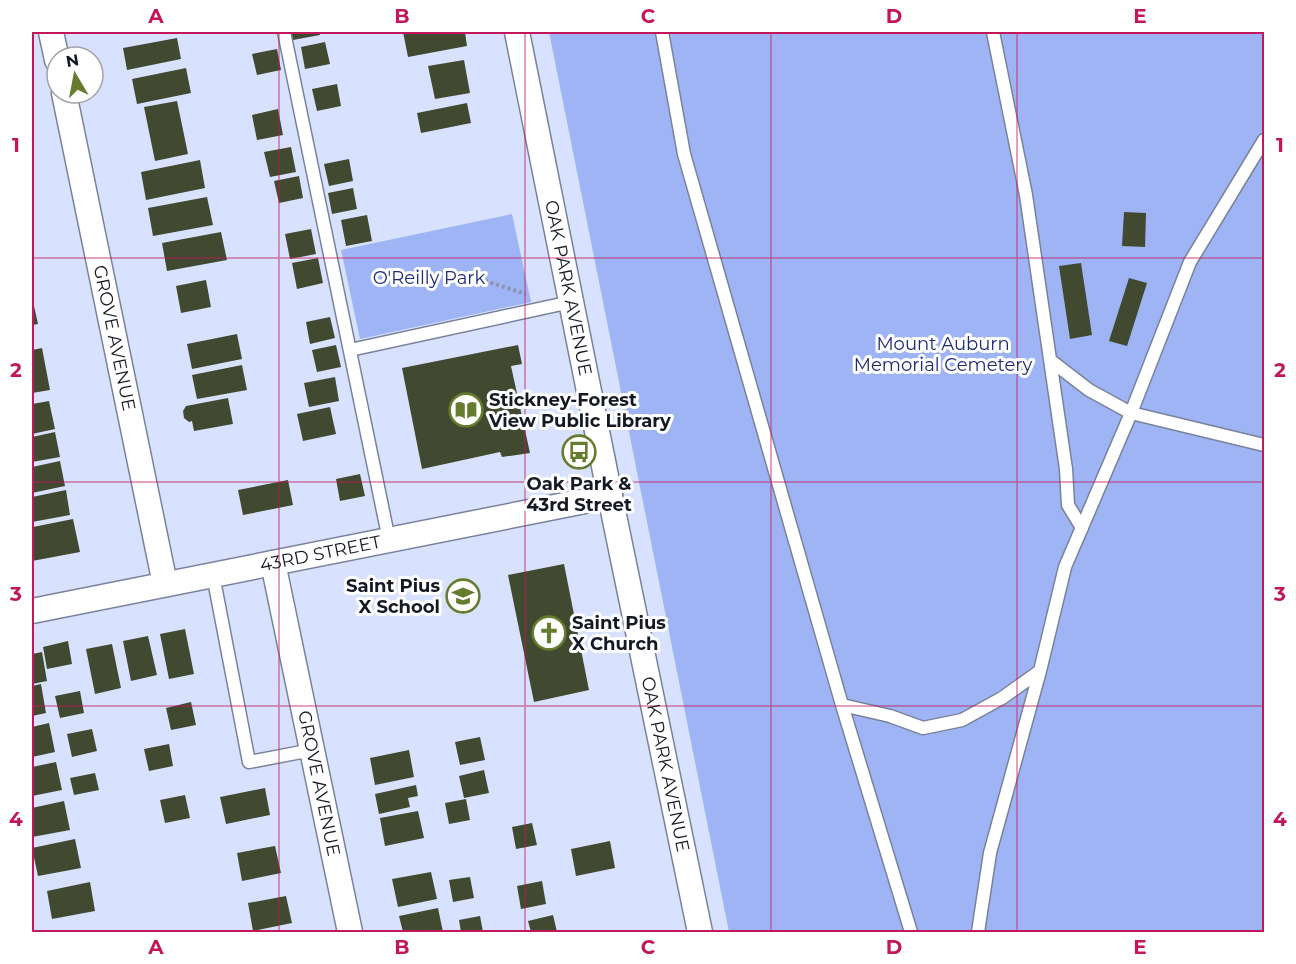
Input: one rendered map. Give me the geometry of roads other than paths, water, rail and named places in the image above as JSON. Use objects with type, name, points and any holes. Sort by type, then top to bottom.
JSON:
[{"type":"street","name":"OAK PARK AVENUE","points":[[517,32],[700,933]]},
{"type":"street","name":"GROVE AVENUE","points":[[66,105],[165,584]]},
{"type":"street","name":"43RD STREET","points":[[32,611],[610,496]]},
{"type":"street","name":"GROVE AVENUE","points":[[273,563],[350,933]]},
{"type":"lane","points":[[284,32],[389,540]]},
{"type":"lane","points":[[662,32],[684,154],[842,705],[911,933]]},
{"type":"lane","points":[[993,32],[1026,195],[1066,470],[1068,505],[1082,528]]},
{"type":"lane","points":[[978,933],[990,853],[1040,671],[1065,567],[1131,413],[1191,262],[1264,140]]},
{"type":"lane","points":[[350,350],[571,302]]},
{"type":"lane","points":[[1050,360],[1089,390],[1131,413],[1264,445]]},
{"type":"lane","points":[[213,575],[249,762],[312,750]]},
{"type":"lane","points":[[842,705],[890,716],[923,728],[962,720],[1002,698],[1040,671]]},
{"type":"place","name":"Stickney-Forest View Public Library","points":[[466,410]]},
{"type":"place","name":"Oak Park & 43rd Street","points":[[579,452]]},
{"type":"place","name":"Saint Pius X School","points":[[463,596]]},
{"type":"place","name":"Saint Pius X Church","points":[[549,633]]},
{"type":"park label","name":"O'Reilly Park","points":[[429,278]]},
{"type":"park label","name":"Mount Auburn Memorial Cemetery","points":[[943,354]]}]
